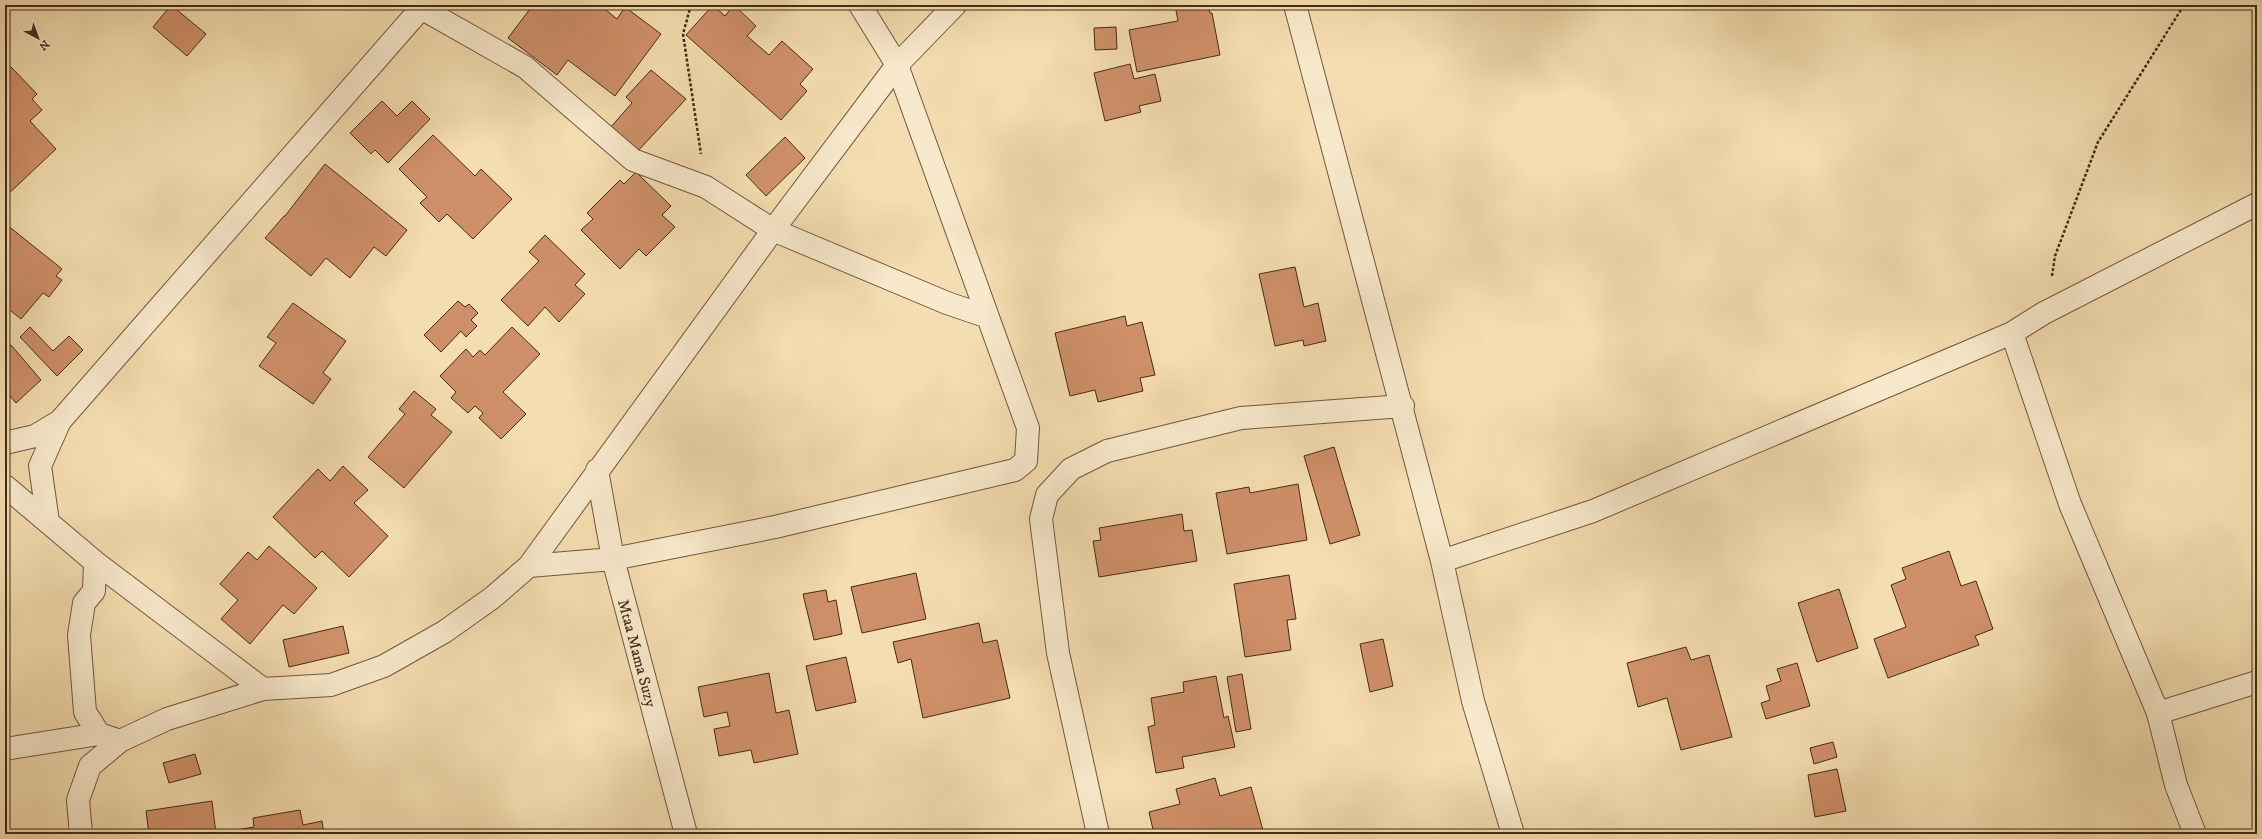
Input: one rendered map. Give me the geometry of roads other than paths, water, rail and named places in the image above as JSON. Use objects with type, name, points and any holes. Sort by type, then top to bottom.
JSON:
[{"type":"street","points":[[529,566],[613,558],[775,527],[1015,470],[1026,461],[1028,428],[897,65],[860,5]]},
{"type":"street","points":[[80,834],[78,800],[90,766],[120,741],[167,719],[263,689],[330,685],[384,666],[450,628],[492,598],[529,566],[597,470],[661,386],[773,230],[897,65],[955,5]]},
{"type":"street","points":[[1295,5],[1403,406],[1442,561],[1473,701],[1513,834]]},
{"type":"street","points":[[48,522],[40,466],[60,421],[422,6],[525,67],[632,160],[706,187],[773,230],[946,303],[988,317]]},
{"type":"street","points":[[1442,561],[1593,511],[2012,333],[2044,313],[2257,204]]},
{"type":"street","points":[[2012,333],[2070,504],[2158,713],[2176,785],[2195,834]]},
{"type":"street","points":[[1098,834],[1058,653],[1041,519],[1048,496],[1071,469],[1107,451],[1241,418],[1403,406]]},
{"type":"street","points":[[5,443],[35,436],[60,421]]},
{"type":"street","name":"Mtaa Mama Suzy","points":[[597,470],[613,558],[686,834]]},
{"type":"street","points":[[5,486],[95,562],[263,689]]},
{"type":"street","points":[[95,562],[94,591],[84,604],[79,635],[85,712],[99,734]]},
{"type":"street","points":[[2158,713],[2257,682]]},
{"type":"street","points":[[5,749],[99,734],[120,741]]}]
